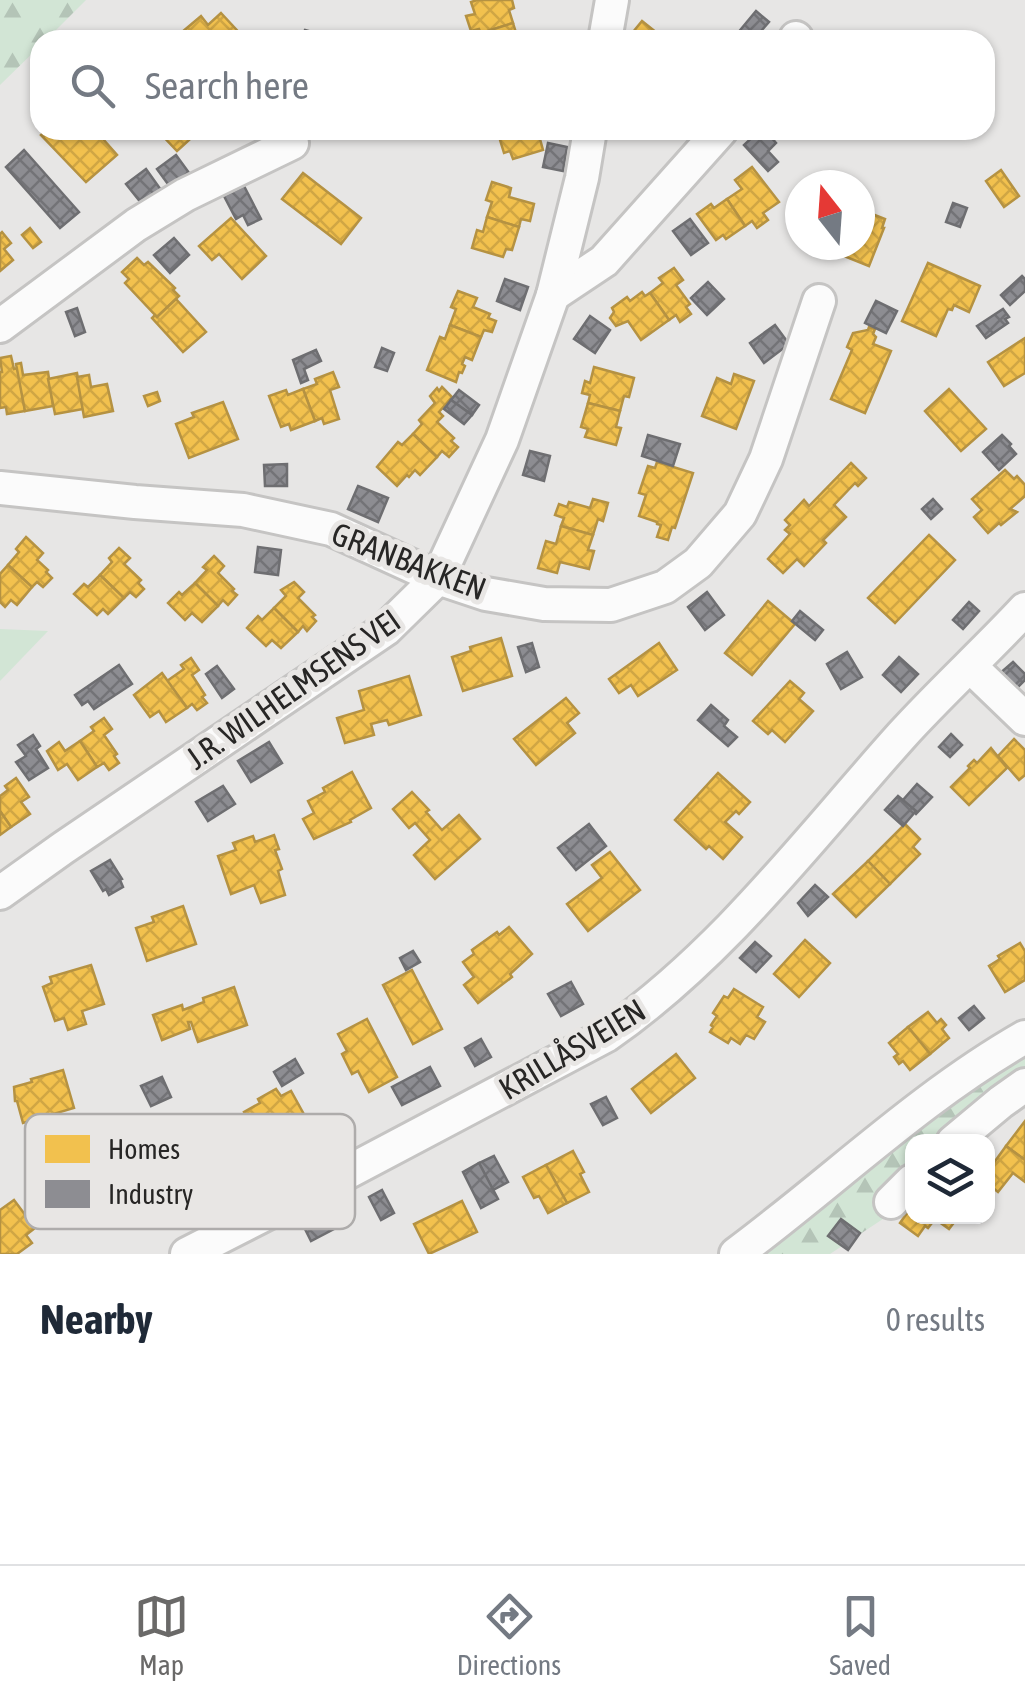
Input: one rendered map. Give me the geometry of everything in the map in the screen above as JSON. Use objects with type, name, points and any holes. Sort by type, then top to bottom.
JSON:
[{"type":"street","points":[[607,30],[612,0]]},
{"type":"street","name":"J.R. WILHELMSENS VEI","points":[[0,893],[386,630],[438,578],[502,440],[552,295],[588,140]]},
{"type":"street","points":[[552,295],[604,261],[712,140]]},
{"type":"street","points":[[0,326],[152,215],[292,143]]},
{"type":"street","name":"GRANBAKKEN","points":[[0,488],[243,510],[332,529],[438,578],[486,594],[544,604],[611,604],[664,587],[687,571],[740,514],[766,459],[819,302]]},
{"type":"street","name":"KRILLÅSVEIEN","points":[[355,1169],[607,1035],[645,1009],[720,940],[902,735],[1025,609]]},
{"type":"street","points":[[971,667],[1025,718]]},
{"type":"street","points":[[736,1254],[884,1134],[987,1058],[1025,1037]]},
{"type":"street","points":[[963,1134],[1025,1085]]},
{"type":"street","name":"KRILLÅSVEIEN","points":[[188,1254],[237,1229]]},
{"type":"green space","points":[[0,0],[86,0],[56,30],[30,30],[30,56],[0,85]]},
{"type":"green space","points":[[0,629],[48,631],[0,681]]},
{"type":"green space","points":[[1025,1055],[1025,1089],[977,1134],[905,1134],[905,1202],[898,1209],[830,1254],[751,1254],[937,1106]]},
{"type":"building: Homes","points":[[512,0],[514,8],[509,10],[513,23],[491,30],[471,30],[466,16],[475,14],[471,2]]},
{"type":"building: Homes","points":[[221,13],[237,30],[185,30],[201,16],[208,25]]},
{"type":"building: Homes","points":[[642,21],[653,30],[635,30]]},
{"type":"building: Homes","points":[[513,23],[515,30],[491,30]]},
{"type":"building: Homes","points":[[46,140],[104,140],[117,155],[86,182]]},
{"type":"building: Homes","points":[[167,140],[189,140],[177,151]]},
{"type":"building: Homes","points":[[500,140],[540,140],[543,150],[513,159],[510,151],[504,153]]},
{"type":"building: Homes","points":[[752,167],[779,202],[763,213],[768,220],[757,228],[752,221],[745,226],[727,199],[742,189],[735,180]]},
{"type":"building: Homes","points":[[1001,170],[1019,196],[1004,207],[986,181]]},
{"type":"building: Homes","points":[[303,173],[361,218],[341,244],[282,199]]},
{"type":"building: Homes","points":[[492,182],[511,188],[509,197],[534,204],[530,221],[521,219],[519,227],[487,217],[492,202],[486,200]]},
{"type":"building: Homes","points":[[727,199],[745,226],[726,239],[723,235],[716,240],[697,214]]},
{"type":"building: Homes","points":[[875,215],[885,219],[875,251]]},
{"type":"building: Homes","points":[[487,217],[519,227],[512,250],[506,249],[503,257],[472,248],[477,230],[483,232]]},
{"type":"building: Homes","points":[[231,218],[266,256],[242,279],[219,254],[212,260],[199,246]]},
{"type":"building: Homes","points":[[30,228],[41,242],[33,248],[22,235]]},
{"type":"building: Homes","points":[[0,234],[11,243],[4,249],[13,260],[0,271]]},
{"type":"building: Homes","points":[[137,258],[144,265],[148,262],[179,296],[157,317],[125,283],[129,279],[122,272]]},
{"type":"building: Homes","points":[[928,263],[980,286],[969,312],[954,305],[952,310],[948,309],[936,336],[902,321]]},
{"type":"building: Homes","points":[[674,268],[683,280],[676,285],[690,304],[686,307],[691,314],[680,322],[676,315],[669,320],[650,293],[663,283],[659,278]]},
{"type":"building: Homes","points":[[458,291],[477,298],[473,307],[496,321],[492,332],[484,330],[481,337],[450,325],[456,309],[451,307]]},
{"type":"building: Homes","points":[[642,292],[645,296],[650,293],[669,320],[641,340],[628,321],[616,326],[610,318],[612,308]]},
{"type":"building: Homes","points":[[176,299],[206,332],[183,352],[152,318]]},
{"type":"building: Homes","points":[[450,325],[481,337],[472,360],[465,357],[465,366],[456,382],[427,370],[440,337],[445,339]]},
{"type":"building: Homes","points":[[869,327],[875,329],[873,344],[891,351],[865,413],[831,399],[852,350],[847,347],[853,333]]},
{"type":"building: Homes","points":[[1025,338],[1025,373],[1004,386],[988,362]]},
{"type":"building: Homes","points":[[11,356],[14,369],[18,368],[25,411],[7,414],[6,407],[0,408],[0,358]]},
{"type":"building: Homes","points":[[21,363],[23,375],[48,372],[53,406],[25,411],[16,364]]},
{"type":"building: Homes","points":[[594,367],[634,378],[620,411],[588,403],[590,395],[582,393],[585,381],[590,383]]},
{"type":"building: Homes","points":[[333,372],[339,387],[330,390],[339,419],[324,424],[322,418],[315,421],[303,389]]},
{"type":"building: Homes","points":[[77,373],[83,409],[55,414],[48,379]]},
{"type":"building: Homes","points":[[734,374],[754,381],[736,429],[702,416],[717,378],[731,384]]},
{"type":"building: Homes","points":[[89,375],[91,387],[107,384],[113,411],[84,417],[77,377]]},
{"type":"building: Homes","points":[[442,387],[452,397],[439,412],[443,416],[437,422],[458,447],[449,457],[442,451],[437,457],[413,434],[422,424],[419,420],[435,403],[430,396]]},
{"type":"building: Homes","points":[[303,389],[315,421],[291,430],[289,424],[281,427],[269,396]]},
{"type":"building: Homes","points":[[949,389],[986,429],[961,451],[925,411]]},
{"type":"building: Homes","points":[[157,392],[160,401],[148,406],[144,396]]},
{"type":"building: Homes","points":[[223,402],[238,439],[189,458],[176,424],[194,417],[192,413]]},
{"type":"building: Homes","points":[[588,403],[620,411],[616,445],[585,437],[588,429],[581,427]]},
{"type":"building: Homes","points":[[413,434],[437,457],[420,475],[415,470],[397,486],[377,467],[398,442],[402,445]]},
{"type":"building: Homes","points":[[657,462],[693,473],[668,540],[657,537],[661,525],[639,516],[646,495],[639,493],[648,466],[655,468]]},
{"type":"building: Homes","points":[[851,463],[866,478],[858,486],[855,483],[834,505],[846,517],[804,566],[797,559],[783,573],[768,559],[790,534],[785,530],[790,525],[785,520],[804,500],[809,506]]},
{"type":"building: Homes","points":[[1005,470],[1025,485],[1025,496],[1010,509],[1017,512],[988,533],[974,517],[982,510],[972,499]]},
{"type":"building: Homes","points":[[593,499],[608,503],[603,521],[598,519],[593,535],[561,526],[564,518],[555,515],[559,504],[567,507],[569,502],[590,508]]},
{"type":"building: Homes","points":[[561,526],[593,535],[588,550],[594,551],[589,569],[560,562],[557,573],[538,568],[546,541],[556,544]]},
{"type":"building: Homes","points":[[929,535],[955,560],[895,623],[868,598]]},
{"type":"building: Homes","points":[[26,537],[43,553],[37,560],[52,578],[43,587],[37,582],[32,587],[8,565]]},
{"type":"building: Homes","points":[[119,548],[130,558],[124,564],[141,580],[138,583],[144,589],[136,597],[130,592],[124,598],[100,575]]},
{"type":"building: Homes","points":[[214,556],[224,566],[218,573],[237,595],[228,605],[223,600],[218,606],[195,583]]},
{"type":"building: Homes","points":[[8,565],[32,587],[17,605],[11,600],[5,607],[0,602],[0,574]]},
{"type":"building: Homes","points":[[100,575],[124,598],[108,614],[103,609],[97,615],[74,594]]},
{"type":"building: Homes","points":[[294,582],[304,592],[298,598],[315,615],[312,617],[316,621],[307,631],[303,626],[298,632],[274,608],[286,596],[281,590]]},
{"type":"building: Homes","points":[[195,583],[218,606],[202,622],[192,613],[185,620],[168,603]]},
{"type":"building: Homes","points":[[768,601],[795,624],[752,675],[725,653]]},
{"type":"building: Homes","points":[[274,608],[298,632],[281,648],[272,640],[266,646],[247,628],[258,616],[262,620]]},
{"type":"building: Homes","points":[[501,638],[512,676],[463,691],[452,657]]},
{"type":"building: Homes","points":[[659,643],[677,670],[638,696],[631,685],[619,693],[609,679]]},
{"type":"building: Homes","points":[[191,658],[199,670],[192,675],[207,703],[197,710],[192,704],[187,708],[167,681],[184,669],[181,665]]},
{"type":"building: Homes","points":[[162,673],[187,708],[166,722],[159,711],[150,717],[134,695]]},
{"type":"building: Homes","points":[[409,676],[421,715],[389,725],[387,720],[371,724],[374,735],[345,743],[337,718],[364,710],[359,691]]},
{"type":"building: Homes","points":[[790,681],[804,693],[799,699],[813,711],[785,742],[753,721]]},
{"type":"building: Homes","points":[[566,698],[579,713],[567,723],[575,733],[536,765],[514,739]]},
{"type":"building: Homes","points":[[104,718],[112,729],[104,735],[119,763],[109,770],[104,763],[97,767],[80,741]]},
{"type":"building: Homes","points":[[1014,739],[1025,750],[1025,775],[1019,780],[998,756]]},
{"type":"building: Homes","points":[[80,741],[97,767],[78,780],[67,764],[58,770],[47,751],[59,742],[65,751]]},
{"type":"building: Homes","points":[[991,748],[1007,768],[969,805],[951,787],[974,760],[977,763]]},
{"type":"building: Homes","points":[[352,772],[371,808],[314,839],[303,819],[314,813],[308,801]]},
{"type":"building: Homes","points":[[718,773],[750,802],[725,822],[742,837],[723,859],[675,820]]},
{"type":"building: Homes","points":[[16,778],[29,797],[21,802],[30,814],[11,827],[0,811],[0,796]]},
{"type":"building: Homes","points":[[412,792],[442,830],[459,815],[480,839],[435,879],[414,855],[430,840],[415,823],[409,828],[393,809]]},
{"type":"building: Homes","points":[[0,811],[11,827],[0,835]]},
{"type":"building: Homes","points":[[905,824],[920,839],[913,847],[920,854],[890,884],[868,861]]},
{"type":"building: Homes","points":[[274,835],[285,895],[261,903],[254,885],[231,894],[218,856],[236,850],[233,843],[253,836],[255,842]]},
{"type":"building: Homes","points":[[610,852],[640,890],[588,931],[567,904],[602,878],[592,865]]},
{"type":"building: Homes","points":[[868,861],[890,884],[856,917],[833,894]]},
{"type":"building: Homes","points":[[183,906],[196,944],[147,961],[136,928],[154,922],[152,917]]},
{"type":"building: Homes","points":[[509,927],[532,954],[510,974],[512,977],[478,1003],[464,985],[474,977],[463,962],[474,954],[472,950]]},
{"type":"building: Homes","points":[[805,940],[830,963],[799,997],[774,974]]},
{"type":"building: Homes","points":[[1020,943],[1025,951],[1025,980],[1005,992],[989,966]]},
{"type":"building: Homes","points":[[91,965],[104,1004],[82,1011],[86,1024],[68,1030],[64,1018],[55,1021],[43,987],[52,983],[50,977]]},
{"type":"building: Homes","points":[[412,970],[442,1029],[413,1044],[383,985]]},
{"type":"building: Homes","points":[[234,987],[247,1025],[198,1042],[188,1022],[190,1029],[162,1040],[153,1015],[182,1005],[183,1010]]},
{"type":"building: Homes","points":[[734,989],[763,1007],[757,1017],[765,1022],[754,1039],[746,1035],[740,1044],[731,1038],[728,1043],[710,1032],[717,1016],[713,1013]]},
{"type":"building: Homes","points":[[928,1012],[937,1023],[941,1019],[946,1025],[942,1029],[949,1038],[930,1054],[908,1027]]},
{"type":"building: Homes","points":[[367,1019],[397,1077],[369,1092],[358,1071],[352,1074],[338,1034]]},
{"type":"building: Homes","points":[[908,1027],[930,1054],[910,1070],[903,1061],[899,1064],[894,1057],[898,1054],[889,1043]]},
{"type":"building: Homes","points":[[676,1054],[695,1078],[651,1113],[632,1089]]},
{"type":"building: Homes","points":[[63,1070],[74,1108],[54,1114],[25,1114],[23,1123],[14,1087],[32,1082],[31,1079]]},
{"type":"building: Homes","points":[[276,1089],[281,1096],[291,1091],[304,1114],[245,1114],[260,1103],[258,1099]]},
{"type":"building: Homes","points":[[1025,1121],[1025,1160],[1006,1146]]},
{"type":"building: Homes","points":[[1006,1146],[1025,1160],[1025,1182],[1013,1173],[998,1192],[995,1161]]},
{"type":"building: Homes","points":[[573,1151],[589,1192],[567,1203],[546,1165]]},
{"type":"building: Homes","points":[[546,1165],[567,1203],[548,1213],[523,1177]]},
{"type":"building: Homes","points":[[14,1200],[25,1215],[25,1229],[34,1229],[26,1235],[32,1243],[17,1254],[0,1254],[0,1210]]},
{"type":"building: Homes","points":[[462,1201],[477,1232],[429,1254],[414,1224]]},
{"type":"building: Homes","points":[[905,1216],[905,1224],[931,1224],[918,1236],[900,1223]]},
{"type":"building: Industry","points":[[756,11],[769,22],[762,30],[740,30]]},
{"type":"building: Industry","points":[[749,140],[773,140],[776,143],[768,151],[778,162],[768,171],[744,145]]},
{"type":"building: Industry","points":[[548,143],[567,147],[563,171],[543,167]]},
{"type":"building: Industry","points":[[24,150],[79,212],[60,228],[6,167]]},
{"type":"building: Industry","points":[[176,155],[192,177],[173,191],[157,169]]},
{"type":"building: Industry","points":[[146,169],[161,190],[142,204],[126,184]]},
{"type":"building: Industry","points":[[244,186],[261,219],[248,225],[243,215],[236,219],[224,196]]},
{"type":"building: Industry","points":[[953,203],[967,208],[960,227],[946,222]]},
{"type":"building: Industry","points":[[690,219],[708,243],[691,255],[673,231]]},
{"type":"building: Industry","points":[[174,238],[189,255],[170,273],[154,255]]},
{"type":"building: Industry","points":[[1022,276],[1025,291],[1010,305],[1001,295]]},
{"type":"building: Industry","points":[[505,279],[528,287],[520,310],[497,301]]},
{"type":"building: Industry","points":[[708,282],[724,299],[707,315],[691,298]]},
{"type":"building: Industry","points":[[876,301],[897,311],[886,333],[865,323]]},
{"type":"building: Industry","points":[[77,308],[85,332],[75,336],[66,312]]},
{"type":"building: Industry","points":[[1003,309],[1008,323],[986,338],[977,326]]},
{"type":"building: Industry","points":[[590,316],[610,330],[595,353],[574,339]]},
{"type":"building: Industry","points":[[775,325],[789,344],[764,363],[750,343]]},
{"type":"building: Industry","points":[[382,348],[394,353],[387,371],[375,367]]},
{"type":"building: Industry","points":[[316,350],[321,361],[304,369],[308,380],[301,383],[293,360]]},
{"type":"building: Industry","points":[[459,390],[479,405],[472,415],[451,400]]},
{"type":"building: Industry","points":[[451,400],[472,415],[464,424],[444,409]]},
{"type":"building: Industry","points":[[648,435],[680,444],[673,466],[642,456]]},
{"type":"building: Industry","points":[[1002,435],[1016,454],[999,470],[983,452]]},
{"type":"building: Industry","points":[[530,451],[550,456],[544,481],[523,475]]},
{"type":"building: Industry","points":[[287,464],[287,486],[265,486],[264,465]]},
{"type":"building: Industry","points":[[358,486],[388,498],[378,522],[348,509]]},
{"type":"building: Industry","points":[[933,499],[942,509],[931,519],[922,509]]},
{"type":"building: Industry","points":[[258,547],[281,550],[278,575],[255,572]]},
{"type":"building: Industry","points":[[707,592],[724,615],[705,630],[688,607]]},
{"type":"building: Industry","points":[[969,602],[979,611],[963,629],[953,620]]},
{"type":"building: Industry","points":[[800,611],[823,630],[815,640],[792,621]]},
{"type":"building: Industry","points":[[532,643],[539,667],[526,672],[518,647]]},
{"type":"building: Industry","points":[[847,652],[862,677],[841,689],[827,664]]},
{"type":"building: Industry","points":[[899,657],[918,674],[901,692],[883,675]]},
{"type":"building: Industry","points":[[1013,662],[1025,674],[1025,680],[1014,691],[999,674]]},
{"type":"building: Industry","points":[[119,665],[132,684],[94,709],[88,701],[82,705],[75,695]]},
{"type":"building: Industry","points":[[217,666],[234,689],[222,698],[206,674]]},
{"type":"building: Industry","points":[[711,705],[728,720],[724,726],[737,737],[728,746],[698,720]]},
{"type":"building: Industry","points":[[951,734],[962,745],[950,757],[939,747]]},
{"type":"building: Industry","points":[[33,735],[40,746],[36,749],[48,768],[29,780],[16,762],[26,756],[18,745]]},
{"type":"building: Industry","points":[[269,742],[282,763],[251,782],[238,761]]},
{"type":"building: Industry","points":[[917,784],[932,797],[916,814],[903,800]]},
{"type":"building: Industry","points":[[223,786],[235,804],[208,821],[196,802]]},
{"type":"building: Industry","points":[[898,796],[916,811],[903,826],[885,810]]},
{"type":"building: Industry","points":[[589,824],[606,846],[576,870],[558,848]]},
{"type":"building: Industry","points":[[110,860],[123,887],[109,895],[91,871]]},
{"type":"building: Industry","points":[[815,885],[828,897],[808,916],[798,903]]},
{"type":"building: Industry","points":[[755,942],[771,956],[756,972],[740,958]]},
{"type":"building: Industry","points":[[413,951],[420,962],[406,970],[400,958]]},
{"type":"building: Industry","points":[[571,982],[583,1004],[561,1016],[548,994]]},
{"type":"building: Industry","points":[[974,1006],[984,1018],[969,1030],[959,1018]]},
{"type":"building: Industry","points":[[481,1039],[491,1057],[475,1066],[465,1048]]},
{"type":"building: Industry","points":[[295,1059],[303,1073],[282,1086],[274,1072]]},
{"type":"building: Industry","points":[[430,1067],[440,1086],[402,1105],[392,1087]]},
{"type":"building: Industry","points":[[162,1077],[171,1097],[151,1106],[141,1086]]},
{"type":"building: Industry","points":[[606,1097],[617,1118],[603,1125],[591,1104]]},
{"type":"building: Industry","points":[[494,1156],[508,1182],[493,1190],[479,1163]]},
{"type":"building: Industry","points":[[479,1163],[498,1199],[481,1208],[463,1172]]},
{"type":"building: Industry","points":[[382,1190],[394,1213],[381,1220],[369,1197]]},
{"type":"building: Industry","points":[[841,1219],[860,1233],[848,1250],[828,1236]]},
{"type":"building: Industry","points":[[305,1229],[334,1229],[311,1241]]}]
